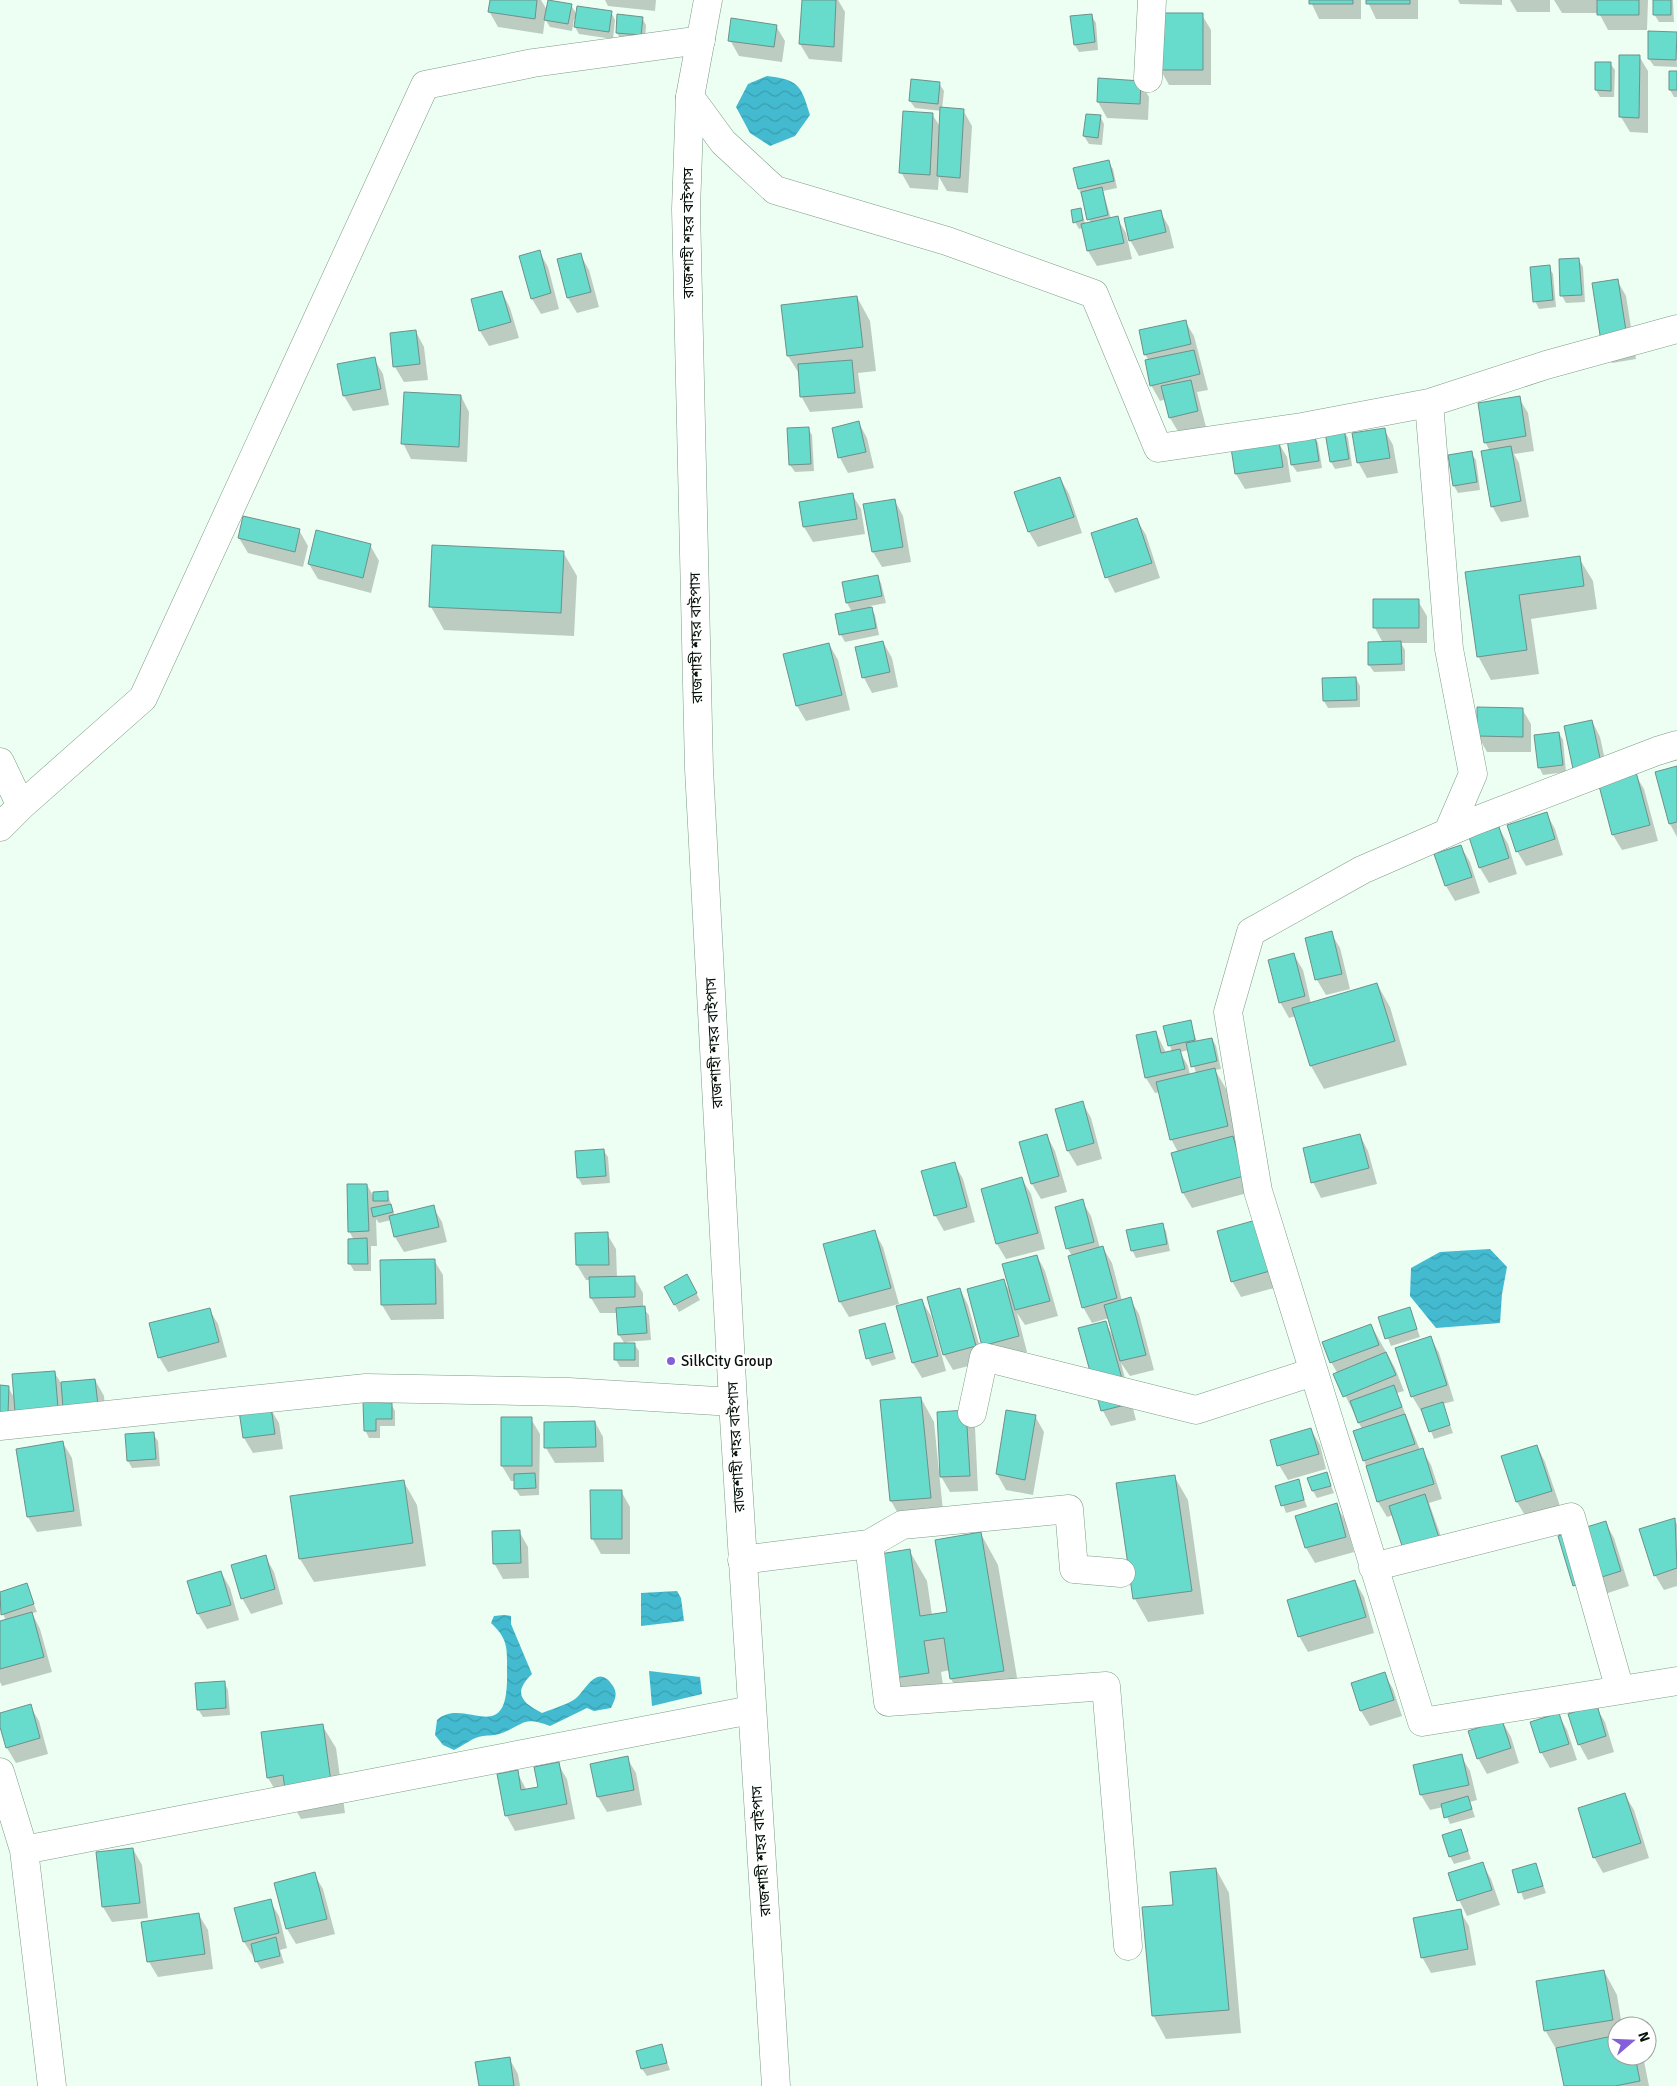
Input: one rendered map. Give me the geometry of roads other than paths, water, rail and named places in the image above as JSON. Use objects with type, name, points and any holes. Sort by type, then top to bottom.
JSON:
[{"type":"main road","name":"রাজশাহী শহর বাইপাস","points":[[708,0],[690,97],[686,209],[700,769],[742,1560],[776,2086]]},
{"type":"main road","points":[[1148,78],[1152,0]]},
{"type":"main road","points":[[0,827],[21,806],[143,698],[425,85],[533,63],[700,40]]},
{"type":"main road","points":[[690,97],[723,142],[774,190],[947,241],[1094,294],[1158,448],[1302,426],[1429,403],[1546,365],[1677,329]]},
{"type":"main road","points":[[1429,403],[1449,649],[1473,774],[1448,832]]},
{"type":"main road","points":[[1677,745],[1448,832],[1362,870],[1251,932],[1228,1012],[1258,1191],[1422,1722],[1677,1681]]},
{"type":"main road","points":[[0,762],[21,806]]},
{"type":"main road","points":[[972,1412],[984,1357],[1196,1410],[1313,1372]]},
{"type":"main road","points":[[0,1426],[366,1388],[569,1392],[733,1402]]},
{"type":"main road","points":[[742,1560],[870,1544],[902,1525],[1069,1509],[1074,1569],[1121,1573]]},
{"type":"main road","points":[[1373,1567],[1571,1517],[1620,1690]]},
{"type":"main road","points":[[870,1544],[888,1702],[1106,1686],[1128,1946]]},
{"type":"main road","points":[[24,1850],[751,1710]]},
{"type":"main road","points":[[0,1772],[24,1850],[52,2086]]},
{"type":"water","points":[[767,76],[792,82],[797,86],[804,97],[810,115],[795,136],[770,146],[750,133],[736,107],[748,84]]},
{"type":"water","points":[[1490,1249],[1507,1267],[1502,1294],[1500,1323],[1436,1328],[1410,1296],[1411,1268],[1440,1252]]},
{"type":"water","points":[[677,1591],[681,1598],[684,1621],[641,1626],[641,1593]]},
{"type":"water","points":[[494,1616],[511,1616],[511,1624],[532,1674],[522,1687],[521,1692],[522,1697],[529,1705],[542,1713],[559,1707],[575,1699],[592,1680],[602,1676],[613,1686],[616,1694],[615,1700],[611,1708],[594,1711],[587,1708],[550,1726],[529,1721],[524,1722],[499,1734],[476,1738],[454,1750],[443,1745],[435,1735],[437,1720],[448,1714],[460,1713],[483,1717],[493,1716],[501,1710],[506,1696],[507,1651],[504,1640],[491,1623]]},
{"type":"water","points":[[649,1671],[700,1677],[702,1694],[652,1706]]},
{"type":"place","name":"SilkCity Group","points":[[671,1361]]}]
